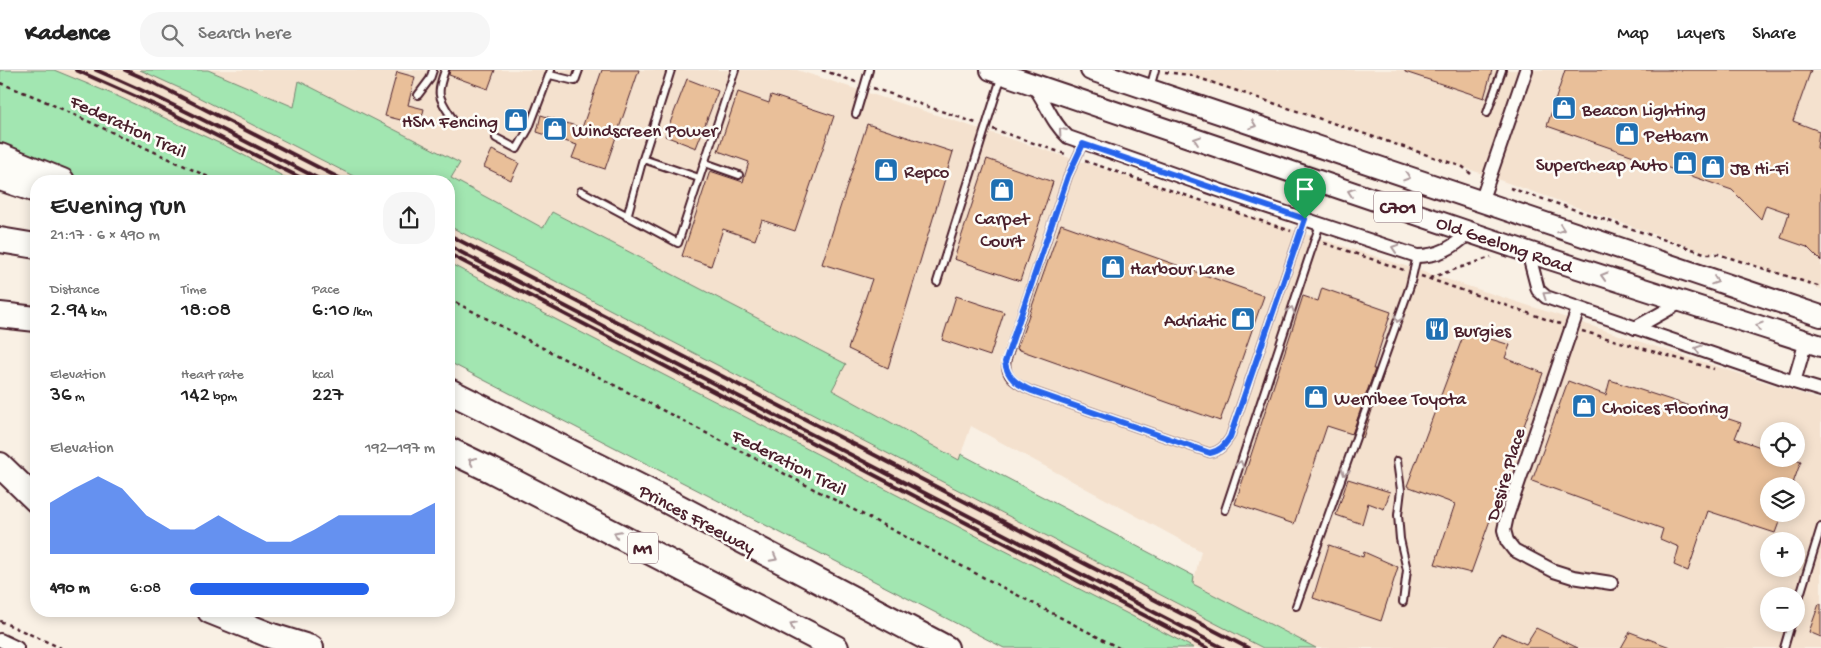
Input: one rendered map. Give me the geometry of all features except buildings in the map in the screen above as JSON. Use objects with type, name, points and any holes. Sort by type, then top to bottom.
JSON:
[{"type":"highway","points":[[0,156],[47,175]]},
{"type":"highway","points":[[0,178],[30,188]]},
{"type":"highway","points":[[0,240],[30,245]]},
{"type":"highway","points":[[0,315],[30,318]]},
{"type":"highway","points":[[455,378],[654,494]]},
{"type":"highway","name":"Princes Freeway","points":[[455,394],[654,494],[946,648]]},
{"type":"highway","name":"M1","points":[[455,453],[494,471],[836,648]]},
{"type":"highway","points":[[0,465],[30,494]]},
{"type":"highway","points":[[225,617],[272,636],[311,648]]},
{"type":"main road","name":"Old Geelong Road","points":[[1091,70],[1817,315]]},
{"type":"main road","name":"Old Geelong Road","points":[[996,72],[1528,252],[1813,343]]},
{"type":"main road","points":[[1140,120],[1149,90]]},
{"type":"main road","points":[[1470,232],[1481,202]]},
{"type":"main road","points":[[1813,343],[1817,315]]},
{"type":"street","points":[[1481,202],[1526,70]]},
{"type":"street","points":[[1033,84],[1060,130],[1068,137],[1083,144],[1417,256],[1428,256],[1448,250],[1470,232]]},
{"type":"street","points":[[1528,252],[1538,290],[1546,297],[1821,390]]},
{"type":"street","points":[[1636,328],[1683,300]]},
{"type":"street","name":"Desire Place","points":[[1578,308],[1510,506],[1504,530],[1507,541],[1514,550],[1554,571],[1573,577],[1611,584]]},
{"type":"street","points":[[1794,382],[1813,343]]},
{"type":"street","points":[[0,640],[17,648]]},
{"type":"lane","points":[[418,94],[430,79],[433,70]]},
{"type":"lane","points":[[445,70],[438,91],[441,101],[452,118]]},
{"type":"lane","points":[[496,138],[517,149],[529,128],[550,72],[575,80],[579,70]]},
{"type":"lane","points":[[627,217],[671,70]]},
{"type":"lane","points":[[581,191],[678,243],[735,70]]},
{"type":"lane","points":[[856,114],[868,70]]},
{"type":"lane","points":[[1149,90],[1157,70]]},
{"type":"lane","points":[[1487,112],[1502,70]]},
{"type":"lane","points":[[937,282],[996,72]]},
{"type":"lane","points":[[1083,144],[1068,176],[1005,362],[1006,371],[1013,380],[1032,391],[1210,453],[1218,451],[1230,437],[1305,219]]},
{"type":"lane","points":[[643,159],[699,178]]},
{"type":"lane","points":[[704,163],[739,175]]},
{"type":"lane","points":[[1224,510],[1320,224]]},
{"type":"lane","points":[[1296,606],[1410,286],[1417,256]]},
{"type":"lane","points":[[1397,462],[1401,490],[1398,515],[1400,539],[1407,570],[1403,602]]},
{"type":"lane","points":[[1802,587],[1821,527]]},
{"type":"lane","points":[[1784,648],[1789,632]]},
{"type":"path","points":[[1157,70],[1190,75],[1463,167],[1472,174]]},
{"type":"path","name":"Federation Trail","points":[[0,83],[38,98],[205,175]]},
{"type":"path","points":[[1510,188],[1707,254],[1718,254],[1821,288]]},
{"type":"path","points":[[1429,278],[1498,255]]},
{"type":"path","name":"Federation Trail","points":[[455,302],[1120,648]]},
{"type":"path","points":[[0,620],[61,648]]},
{"type":"shaded area","points":[[54,70],[140,70],[188,92],[351,175],[281,175],[232,149],[117,96]]},
{"type":"shaded area","points":[[208,70],[797,70],[1821,400],[1821,648],[1316,648],[1193,584],[1201,551],[971,426],[959,460],[831,390],[845,364],[552,212],[544,228],[455,180],[455,175],[453,175],[459,163],[299,81],[294,107]]},
{"type":"shaded area","points":[[1171,70],[1821,70],[1821,289],[1714,251],[1713,255],[1474,171]]},
{"type":"shaded area","points":[[455,229],[1263,648],[1194,648],[455,266]]},
{"type":"green space","points":[[0,70],[54,70],[117,96],[232,149],[281,175],[68,175],[0,147]]},
{"type":"green space","points":[[140,70],[208,70],[294,107],[299,81],[460,163],[453,175],[351,175],[188,92]]},
{"type":"green space","points":[[455,180],[543,228],[552,212],[846,364],[832,390],[959,460],[961,454],[1194,576],[1193,584],[1316,648],[1263,648],[455,229]]},
{"type":"green space","points":[[455,266],[1194,648],[1004,648],[455,365]]},
{"type":"railway","points":[[76,70],[157,106],[295,175]]},
{"type":"railway","points":[[96,70],[182,110],[311,175]]},
{"type":"railway","points":[[125,70],[333,175]]},
{"type":"railway","points":[[455,238],[1248,648]]},
{"type":"railway","points":[[455,249],[1223,648]]},
{"type":"railway","points":[[455,257],[1207,648]]},
{"type":"place","name":"Beacon Lighting","points":[[1564,108]]},
{"type":"place","name":"HSM Fencing","points":[[516,120]]},
{"type":"place","name":"Windscreen Power","points":[[555,129]]},
{"type":"place","name":"Petbarn","points":[[1627,134]]},
{"type":"place","name":"Supercheap Auto","points":[[1685,163]]},
{"type":"place","name":"JB Hi-Fi","points":[[1713,167]]},
{"type":"place","name":"Repco","points":[[886,170]]},
{"type":"place","name":"Carpet Court","points":[[1002,190]]},
{"type":"place","name":"Harbour Lane","points":[[1113,267]]},
{"type":"place","name":"Adriatic","points":[[1243,319]]},
{"type":"place","name":"Burgies","points":[[1437,329]]},
{"type":"place","name":"Werribee Toyota","points":[[1316,397]]},
{"type":"place","name":"Choices Flooring","points":[[1584,406]]},
{"type":"route","points":[[1083,144],[1305,219],[1230,437],[1218,451],[1210,453],[1032,391],[1013,380],[1006,371],[1005,362],[1068,176],[1083,144]]}]
